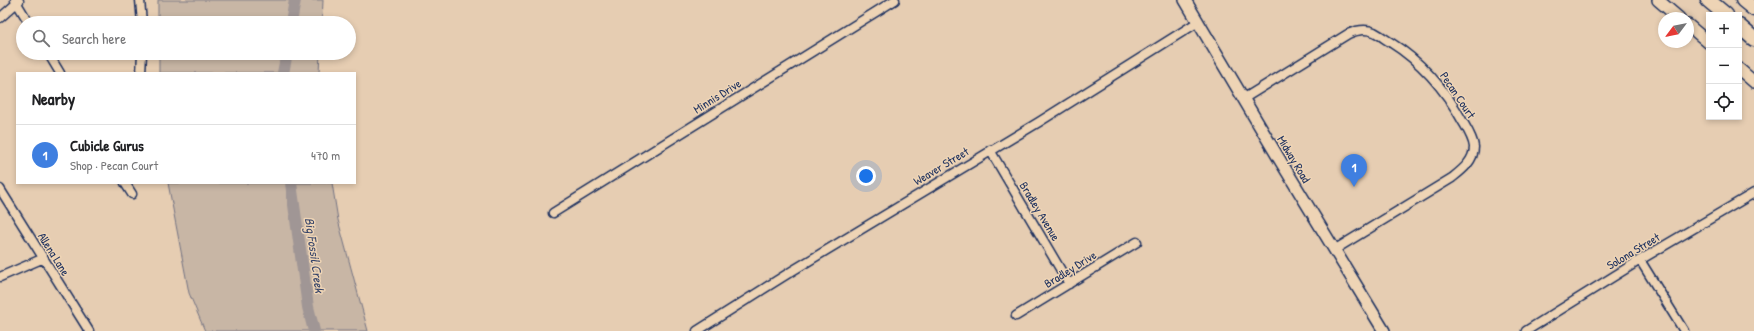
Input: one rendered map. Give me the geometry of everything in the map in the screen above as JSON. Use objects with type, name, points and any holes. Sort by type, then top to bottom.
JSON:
[{"type":"highway","points":[[1708,0],[1722,12]]},
{"type":"highway","points":[[1743,0],[1754,9]]},
{"type":"highway","points":[[1742,29],[1754,39]]},
{"type":"main road","name":"Midway Road","points":[[1184,0],[1384,331]]},
{"type":"main road","points":[[1658,0],[1672,12]]},
{"type":"main road","points":[[1694,30],[1706,40]]},
{"type":"main road","points":[[1742,72],[1754,82]]},
{"type":"street","points":[[140,0],[141,16]]},
{"type":"street","name":"Minnis Drive","points":[[553,213],[895,0]]},
{"type":"street","points":[[0,18],[17,1],[25,16]]},
{"type":"street","name":"Weaver Street","points":[[697,331],[1198,22]]},
{"type":"street","name":"Pecan Court","points":[[1243,99],[1348,34],[1362,30],[1374,32],[1405,52],[1433,77],[1452,103],[1472,138],[1474,147],[1466,167],[1452,178],[1334,250]]},
{"type":"street","points":[[52,60],[59,72]]},
{"type":"street","points":[[141,72],[142,60]]},
{"type":"street","name":"Bradley Avenue","points":[[990,150],[1069,284]]},
{"type":"street","points":[[126,184],[132,194]]},
{"type":"street","name":"Allena Lane","points":[[0,189],[89,331]]},
{"type":"street","name":"Solona Street","points":[[1526,331],[1640,260],[1754,193]]},
{"type":"street","name":"Bradley Drive","points":[[1016,316],[1137,242]]},
{"type":"street","points":[[0,277],[44,258]]},
{"type":"street","points":[[1640,260],[1684,331]]},
{"type":"shaded area","points":[[158,0],[323,0],[322,16],[158,16]]},
{"type":"shaded area","points":[[159,60],[320,60],[319,72],[159,72]]},
{"type":"shaded area","points":[[168,184],[332,184],[338,220],[368,331],[205,331],[189,293]]},
{"type":"waterway","name":"Big Fossil Creek","points":[[292,16],[295,0]]},
{"type":"waterway","name":"Big Fossil Creek","points":[[283,72],[286,60]]},
{"type":"waterway","name":"Big Fossil Creek","points":[[291,184],[308,307],[314,331]]},
{"type":"place","name":"Cubicle Gurus","points":[[1354,187]]}]
